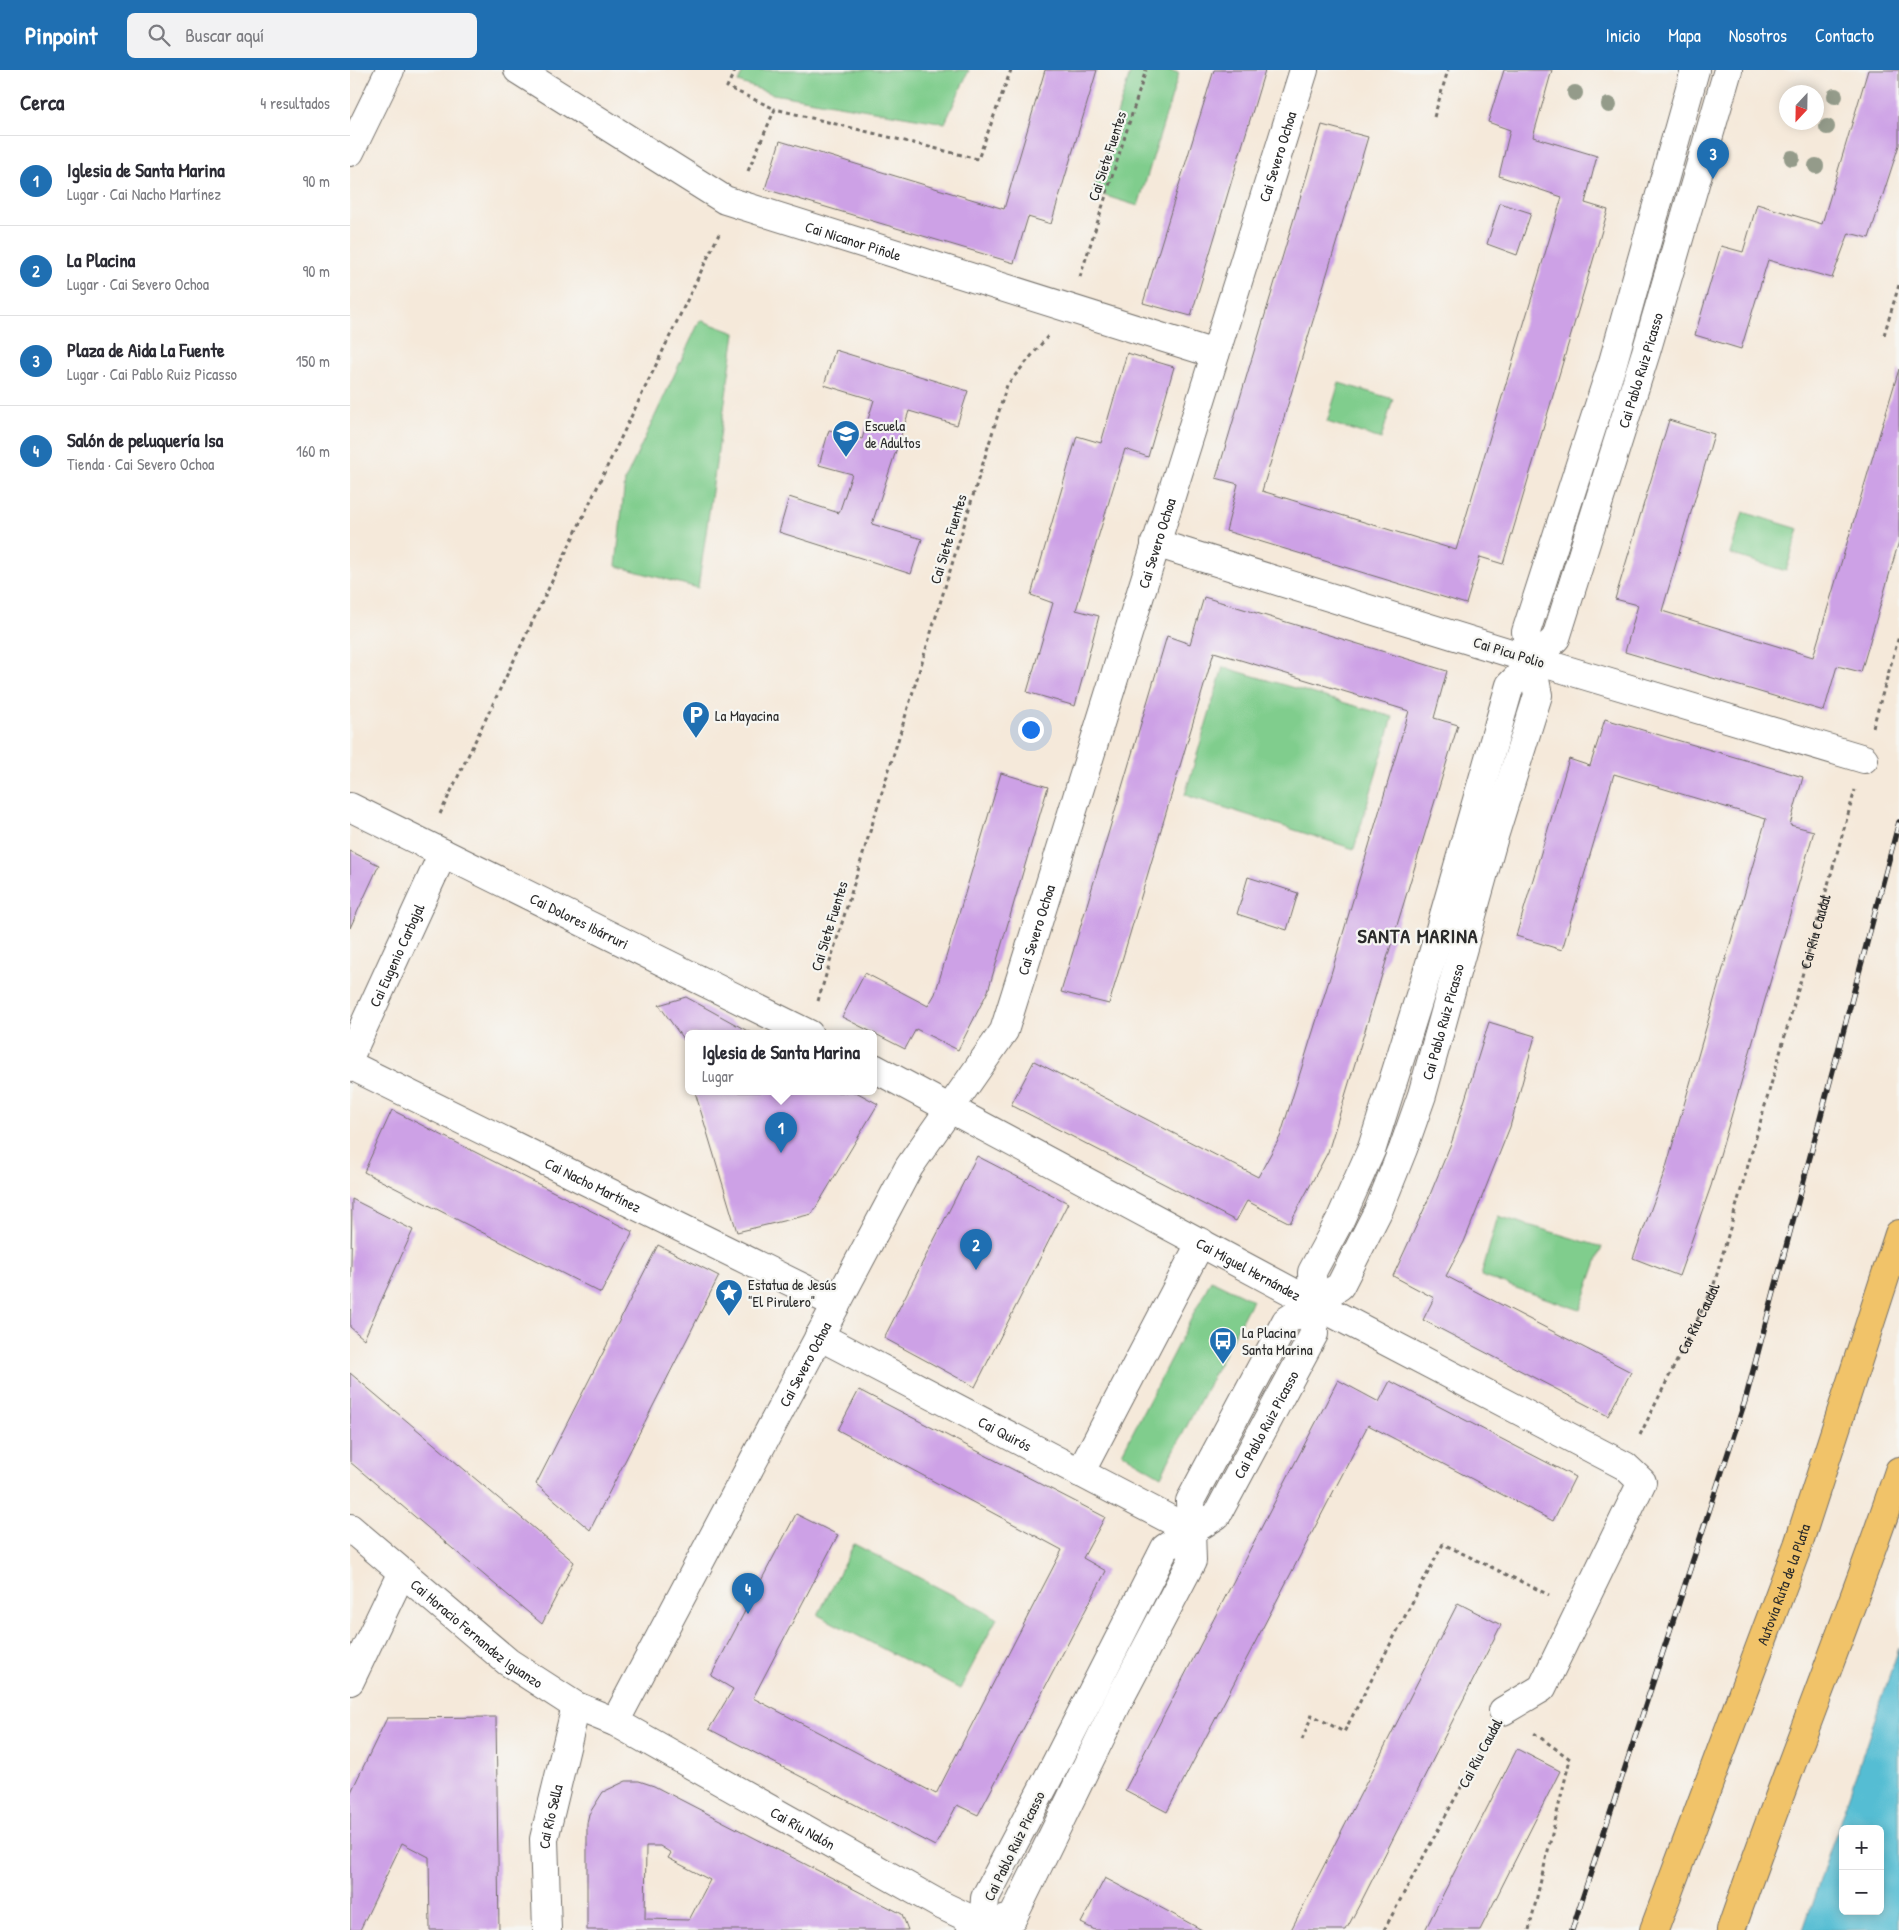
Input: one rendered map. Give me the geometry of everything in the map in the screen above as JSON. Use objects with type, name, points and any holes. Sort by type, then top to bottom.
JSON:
[{"type":"highway","name":"Autovía Ruta de la Plata","points":[[1654,1930],[1798,1545],[1899,1234]]},
{"type":"highway","points":[[1731,1930],[1758,1852],[1867,1566],[1899,1471]]},
{"type":"street","points":[[350,152],[390,70]]},
{"type":"street","name":"Cai Nicanor Piñole","points":[[518,70],[725,200],[1215,354]]},
{"type":"street","name":"Cai Severo Ochoa","points":[[615,1722],[909,1166],[1004,1031],[1304,70]]},
{"type":"street","name":"Cai Pablo Ruiz Picasso","points":[[1533,660],[1526,632],[1616,352],[1695,70]]},
{"type":"street","name":"Cai Pablo Ruiz Picasso","points":[[983,1929],[1012,1917],[1120,1698],[1192,1561],[1190,1530],[1217,1515],[1314,1334],[1312,1272],[1340,1220],[1372,1148],[1432,957],[1510,685],[1556,638],[1646,352],[1728,70]]},
{"type":"street","name":"Cai Picu Polio","points":[[1155,543],[1533,660],[1864,759]]},
{"type":"street","name":"Cai Dolores Ibárruri","points":[[350,807],[801,1030]]},
{"type":"street","name":"Cai Eugenio Carbajal","points":[[350,1056],[434,849]]},
{"type":"street","name":"Cai Nacho Martínez","points":[[350,1064],[836,1304]]},
{"type":"street","name":"Cai Miguel Hernández","points":[[877,1070],[1313,1303],[1625,1466]]},
{"type":"street","points":[[1080,1473],[1202,1242]]},
{"type":"street","name":"Cai Quirós","points":[[819,1336],[1190,1530]]},
{"type":"street","name":"Cai Ríu Caudal","points":[[1503,1711],[1542,1688],[1642,1482],[1625,1466]]},
{"type":"street","name":"Cai Horacio Fernandez Iguanzo","points":[[350,1528],[508,1662],[576,1706],[615,1722]]},
{"type":"street","points":[[350,1681],[402,1572]]},
{"type":"street","name":"Cai Río Sella","points":[[547,1930],[544,1838],[576,1706]]},
{"type":"street","name":"Cai Ríu Nalón","points":[[615,1722],[983,1929]]},
{"type":"path","points":[[735,70],[727,87],[775,109],[978,159],[1011,70]]},
{"type":"path","name":"Cai Siete Fuentes","points":[[817,1005],[1007,385],[1070,308],[1146,70]]},
{"type":"path","points":[[1434,117],[1448,70]]},
{"type":"path","points":[[434,849],[734,203],[775,109]]},
{"type":"path","points":[[1884,335],[1899,285]]},
{"type":"path","name":"Cai Ríu Caudal","points":[[1625,1466],[1713,1288],[1899,636]]},
{"type":"path","points":[[1302,1740],[1312,1715],[1344,1732],[1443,1544],[1579,1610]]},
{"type":"path","points":[[1503,1711],[1570,1759],[1529,1930]]},
{"type":"path","name":"Cai Ríu Caudal","points":[[1384,1930],[1503,1711]]},
{"type":"green space","points":[[744,70],[969,70],[945,123],[773,94],[738,82]]},
{"type":"green space","points":[[1131,70],[1168,70],[1179,73],[1138,206],[1093,192]]},
{"type":"green space","points":[[700,320],[735,333],[698,588],[616,566],[625,480]]},
{"type":"green space","points":[[1339,383],[1393,399],[1381,439],[1327,422]]},
{"type":"green space","points":[[1743,512],[1799,529],[1786,571],[1730,554]]},
{"type":"green space","points":[[1223,667],[1393,717],[1354,849],[1185,795]]},
{"type":"green space","points":[[1498,1216],[1602,1247],[1580,1310],[1481,1276]]},
{"type":"green space","points":[[1211,1280],[1252,1300],[1161,1476],[1122,1453]]},
{"type":"green space","points":[[854,1544],[997,1618],[960,1689],[818,1615]]},
{"type":"water","points":[[1899,1648],[1899,1930],[1803,1930]]},
{"type":"building","points":[[1045,70],[1097,70],[1051,224],[1028,217],[1014,263],[765,189],[780,141],[1004,209]]},
{"type":"building","points":[[1214,70],[1265,70],[1191,316],[1143,303]]},
{"type":"building","points":[[1504,70],[1552,70],[1533,137],[1597,156],[1585,203],[1608,210],[1503,564],[1480,557],[1466,604],[1226,531],[1238,484],[1216,478],[1322,125],[1368,137],[1262,491],[1456,550],[1562,197],[1499,176],[1510,130],[1488,122]]},
{"type":"building","points":[[1868,70],[1899,70],[1899,145],[1869,238],[1849,233],[1832,278],[1768,260],[1741,349],[1695,335],[1721,246],[1743,252],[1757,204],[1822,224]]},
{"type":"building","points":[[1500,203],[1531,213],[1517,255],[1487,244]]},
{"type":"building","points":[[835,350],[968,391],[957,425],[909,411],[872,524],[922,539],[911,574],[779,532],[789,497],[839,513],[852,474],[819,465],[829,430],[862,439],[874,400],[824,385]]},
{"type":"building","points":[[1127,353],[1174,367],[1148,457],[1125,449],[1076,610],[1099,616],[1075,706],[1027,692],[1053,603],[1031,595],[1077,436],[1101,443]]},
{"type":"building","points":[[1899,369],[1899,541],[1861,672],[1837,666],[1824,711],[1625,652],[1638,605],[1615,599],[1669,420],[1714,434],[1662,611],[1813,657]]},
{"type":"building","points":[[1204,597],[1447,671],[1434,718],[1458,725],[1328,1152],[1290,1223],[1247,1201],[1236,1221],[1011,1105],[1034,1061],[1258,1177],[1280,1137],[1331,974],[1409,711],[1214,652],[1109,1004],[1061,992],[1167,636],[1190,644]]},
{"type":"building","points":[[1605,719],[1803,777],[1790,825],[1814,831],[1711,1186],[1679,1276],[1633,1258],[1665,1171],[1766,819],[1614,774],[1562,950],[1516,936],[1569,759],[1590,766]]},
{"type":"building","points":[[1001,773],[1048,787],[988,991],[958,1050],[916,1029],[905,1049],[877,1035],[877,1030],[868,1030],[842,1017],[865,973],[928,1006],[935,994]]},
{"type":"building","points":[[350,851],[379,865],[350,928]]},
{"type":"building","points":[[1248,877],[1298,893],[1287,930],[1237,914]]},
{"type":"building","points":[[686,997],[746,1030],[685,1030],[685,1042],[659,1005]]},
{"type":"building","points":[[1489,1022],[1535,1036],[1510,1127],[1464,1242],[1446,1276],[1631,1372],[1608,1416],[1423,1320],[1434,1298],[1393,1276],[1425,1207],[1452,1141]]},
{"type":"building","points":[[696,1095],[862,1095],[878,1104],[812,1214],[737,1232]]},
{"type":"building","points":[[392,1110],[633,1232],[601,1293],[364,1172]]},
{"type":"building","points":[[977,1156],[1068,1203],[975,1387],[884,1338]]},
{"type":"building","points":[[352,1199],[413,1230],[364,1339],[350,1327]]},
{"type":"building","points":[[658,1245],[719,1276],[590,1530],[536,1484]]},
{"type":"building","points":[[350,1373],[574,1562],[542,1624],[350,1462]]},
{"type":"building","points":[[1338,1380],[1379,1402],[1390,1381],[1575,1477],[1553,1521],[1368,1425],[1167,1812],[1125,1790]]},
{"type":"building","points":[[859,1390],[1105,1517],[1083,1558],[1106,1571],[978,1815],[957,1805],[935,1846],[709,1729],[733,1689],[711,1676],[796,1514],[838,1535],[753,1698],[936,1794],[1062,1550],[838,1430]]},
{"type":"building","points":[[1458,1603],[1501,1625],[1362,1900],[1346,1930],[1291,1930]]},
{"type":"building","points":[[496,1717],[499,1930],[430,1930],[429,1857],[402,1843],[360,1930],[350,1930],[350,1794],[387,1718]]},
{"type":"building","points":[[1517,1749],[1560,1771],[1480,1930],[1425,1930]]},
{"type":"building","points":[[626,1781],[639,1781],[654,1786],[902,1914],[908,1930],[587,1930],[587,1823],[589,1814],[603,1792]],"holes":[[[646,1846],[660,1846],[671,1853],[668,1858],[710,1880],[689,1920],[645,1919]]]},
{"type":"building","points":[[1105,1878],[1202,1930],[1095,1930],[1081,1923]]},
{"type":"railway","points":[[1572,1930],[1745,1401],[1899,822]]},
{"type":"place","name":"Plaza de Aida La Fuente","points":[[1713,179]]},
{"type":"place","name":"Escuela de Adultos","points":[[846,458]]},
{"type":"place","name":"La Mayacina","points":[[696,739]]},
{"type":"place","name":"Iglesia de Santa Marina","points":[[781,1153]]},
{"type":"place","name":"La Placina","points":[[976,1270]]},
{"type":"place","name":"Estatua de Jesús \"El Pirulero\"","points":[[729,1317]]},
{"type":"place","name":"La Placina Santa Marina","points":[[1223,1365]]},
{"type":"place","name":"Salón de peluquería Isa","points":[[748,1614]]},
{"type":"district","name":"SANTA MARINA","points":[[1418,935]]}]
